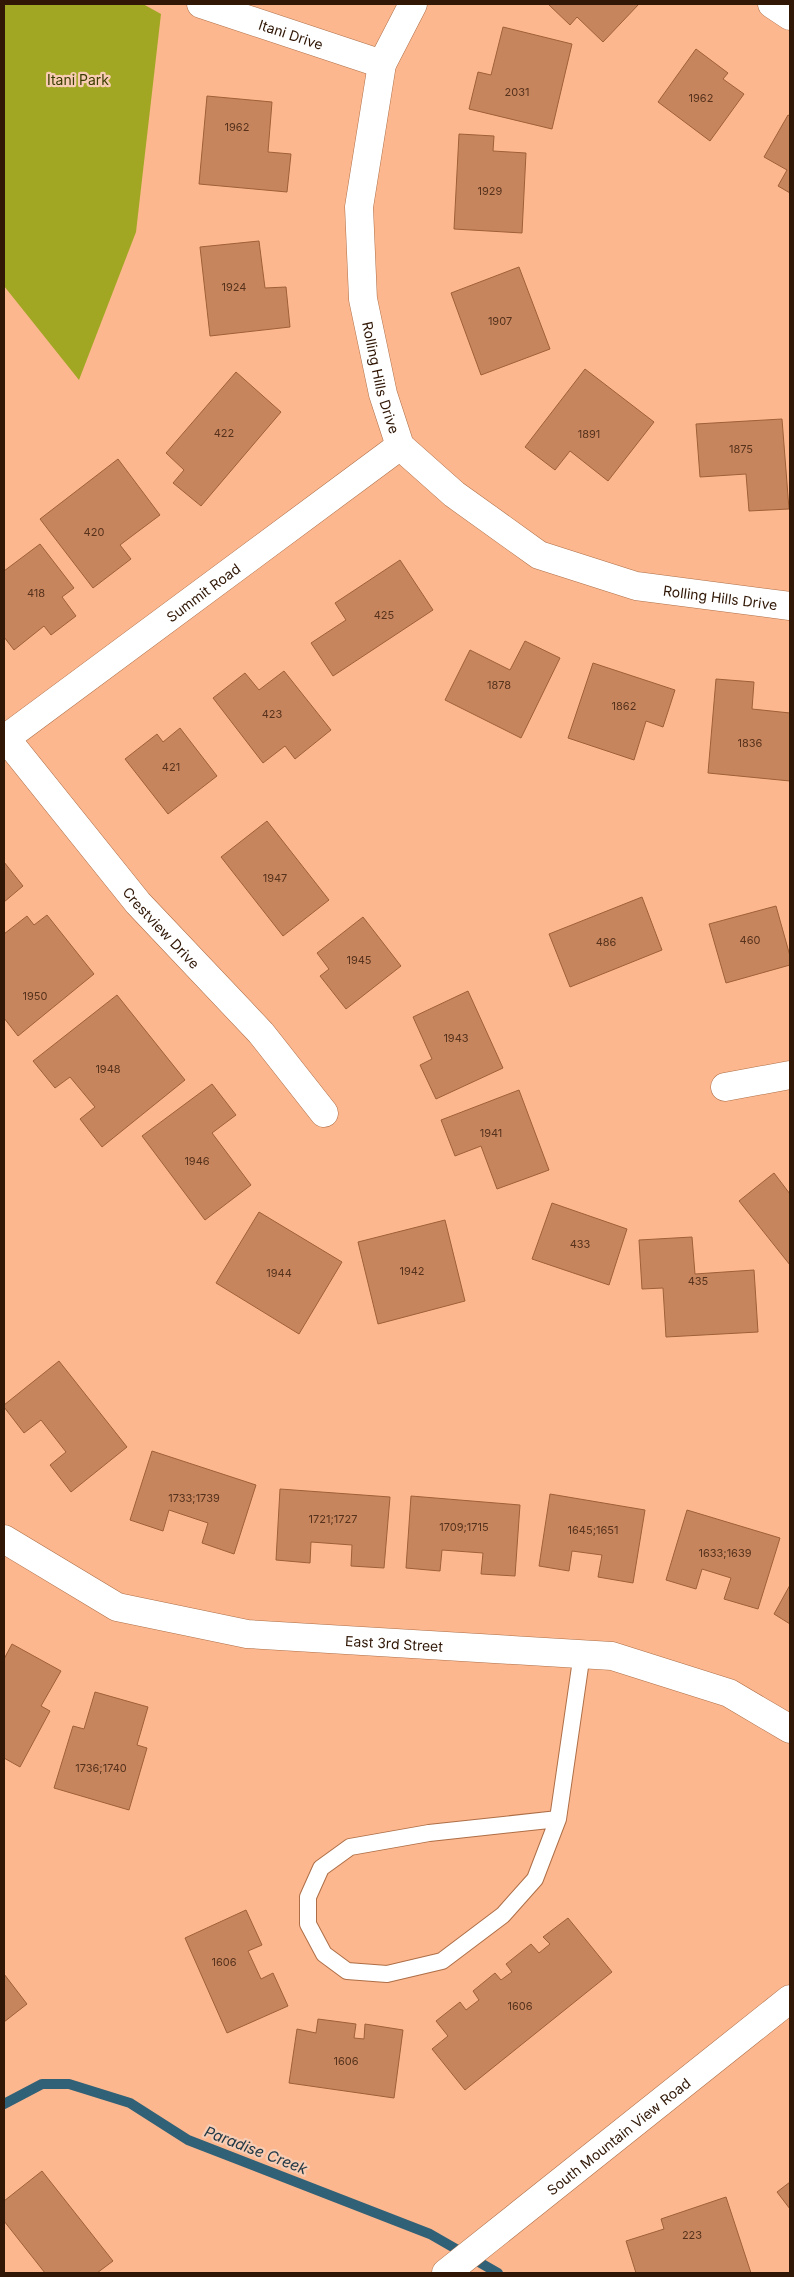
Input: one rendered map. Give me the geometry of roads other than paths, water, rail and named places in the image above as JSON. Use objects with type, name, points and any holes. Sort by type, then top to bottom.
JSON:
[{"type":"street","name":"Itani Drive","points":[[201,4],[382,64]]},
{"type":"street","name":"Rolling Hills Drive","points":[[413,4],[382,64],[359,207],[363,299],[383,394],[400,446],[454,494],[539,556],[636,586],[790,606]]},
{"type":"street","points":[[772,4],[790,16]]},
{"type":"street","name":"Summit Road","points":[[5,737],[400,446]]},
{"type":"street","name":"Crestview Drive","points":[[5,737],[138,903],[262,1033],[324,1113]]},
{"type":"street","points":[[725,1087],[790,1075]]},
{"type":"street","name":"East 3rd Street","points":[[4,1539],[117,1607],[247,1634],[612,1656],[729,1693],[790,1729]]},
{"type":"street","name":"South Mountain View Road","points":[[446,2273],[790,1999]]},
{"type":"lane","points":[[558,1820],[429,1833],[350,1847],[322,1868],[308,1898],[308,1924],[324,1954],[347,1971],[387,1974],[442,1961],[503,1915],[535,1879],[558,1820],[582,1654]]},
{"type":"waterway","name":"Paradise Creek","points":[[4,2104],[42,2084],[69,2084],[130,2103],[188,2140],[430,2234],[498,2273]]},
{"type":"park label","name":"Itani Park","points":[[78,79]]}]
